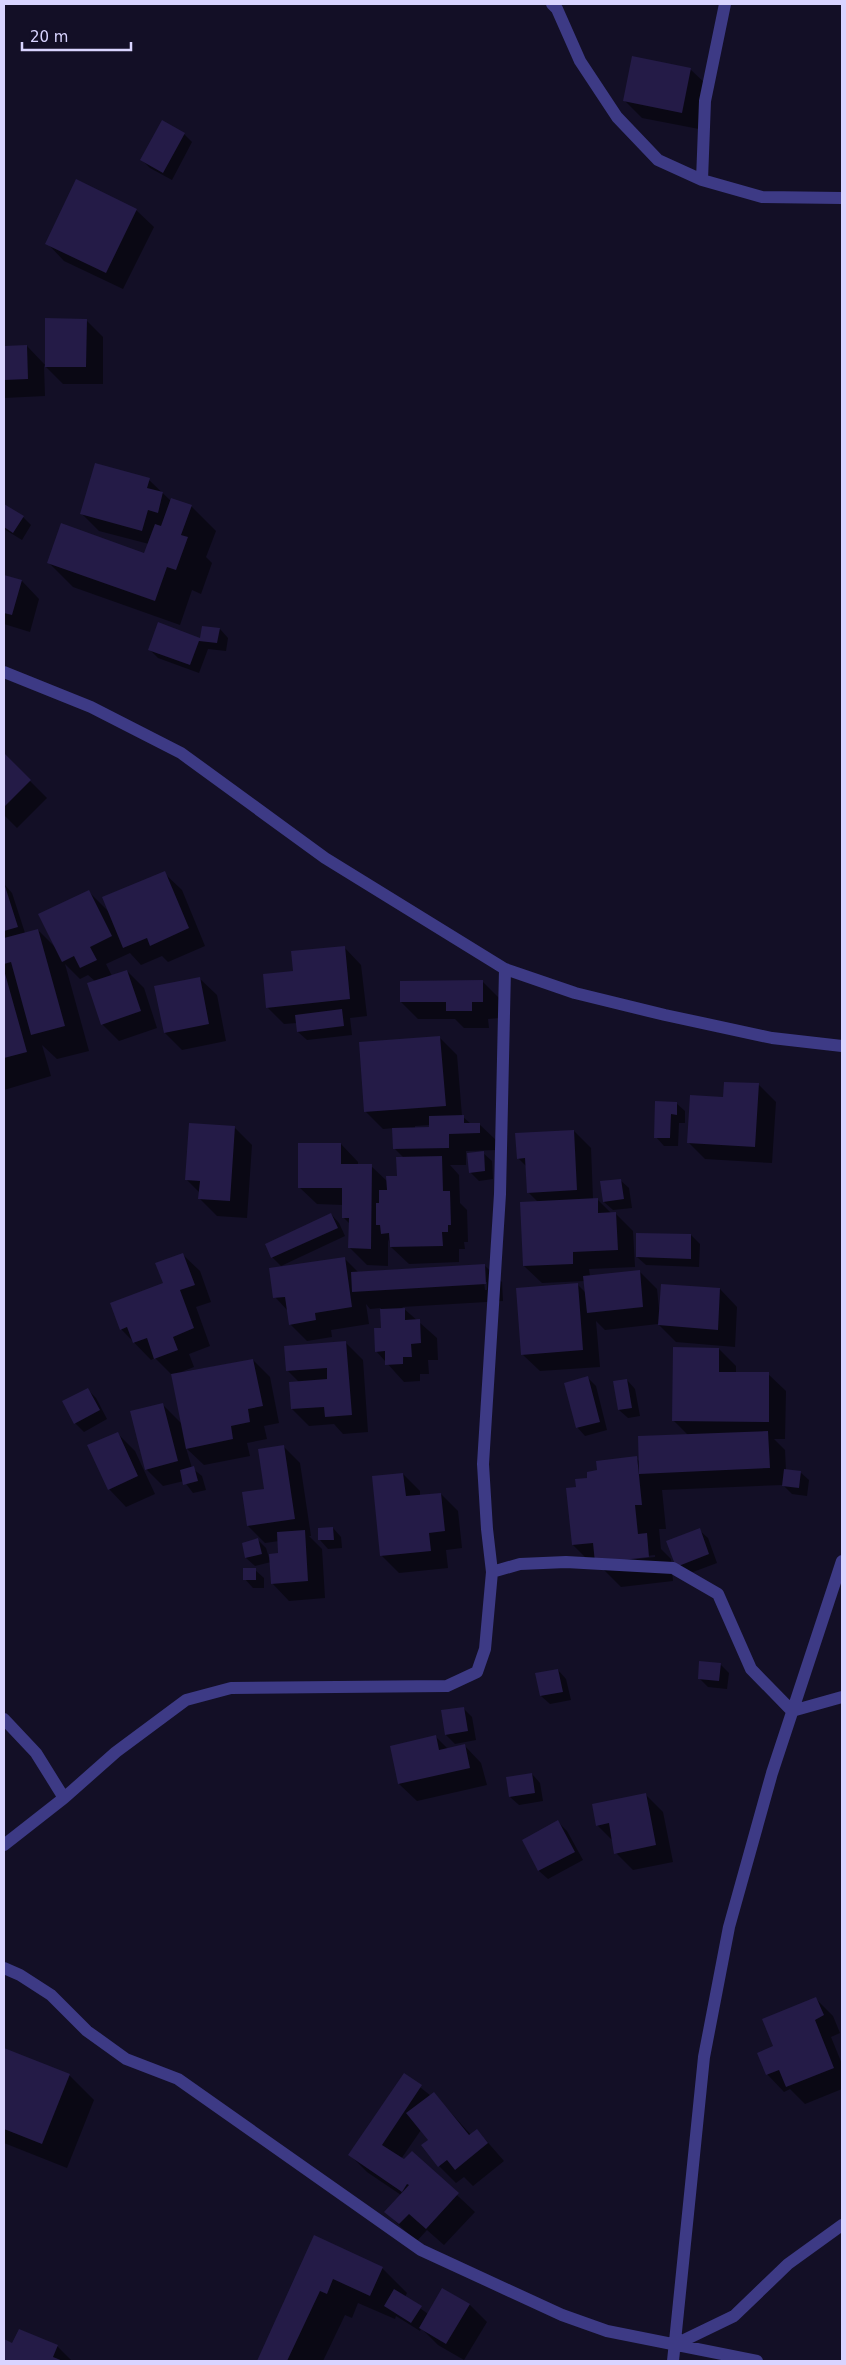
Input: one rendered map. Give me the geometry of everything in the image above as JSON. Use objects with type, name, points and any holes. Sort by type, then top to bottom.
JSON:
[{"type":"street","points":[[552,4],[557,9],[580,61],[617,117],[658,160],[702,180],[762,197],[842,198]]},
{"type":"street","points":[[702,180],[705,101],[725,4]]},
{"type":"street","points":[[4,672],[91,707],[181,753],[326,858],[505,969],[575,993],[666,1015],[772,1038],[842,1046]]},
{"type":"street","points":[[4,1845],[64,1798],[116,1752],[186,1700],[231,1688],[447,1686],[477,1672],[485,1649],[492,1572],[486,1529],[483,1464],[500,1194],[505,969]]},
{"type":"street","points":[[673,2361],[704,2057],[729,1926],[772,1773],[842,1561]]},
{"type":"street","points":[[492,1572],[520,1564],[566,1562],[673,1568],[718,1594],[751,1669],[792,1711]]},
{"type":"street","points":[[792,1711],[842,1697]]},
{"type":"street","points":[[4,1719],[36,1753],[64,1798]]},
{"type":"street","points":[[4,1968],[20,1975],[51,1994],[87,2031],[126,2059],[178,2079],[422,2250],[562,2314],[607,2331],[757,2361]]},
{"type":"street","points":[[674,2345],[734,2316],[788,2264],[842,2225]]},
{"type":"building","points":[[632,56],[691,68],[682,113],[623,101]]},
{"type":"building","points":[[162,120],[185,133],[163,173],[140,160]]},
{"type":"building","points":[[76,179],[137,209],[106,273],[45,244]]},
{"type":"building","points":[[45,318],[87,319],[86,367],[45,367]]},
{"type":"building","points":[[27,345],[28,379],[4,380],[4,346]]},
{"type":"building","points":[[95,463],[150,478],[147,488],[163,492],[158,513],[148,510],[142,531],[80,514]]},
{"type":"building","points":[[171,498],[192,505],[181,535],[188,537],[176,570],[167,567],[155,601],[47,563],[61,523],[144,553],[155,524],[161,526]]},
{"type":"building","points":[[4,504],[24,516],[13,533],[4,527]]},
{"type":"building","points":[[4,575],[22,580],[12,615],[4,613]]},
{"type":"building","points":[[158,622],[200,638],[202,626],[220,628],[217,643],[199,641],[190,665],[148,650]]},
{"type":"building","points":[[4,753],[31,780],[4,807]]},
{"type":"building","points":[[165,871],[189,928],[150,946],[147,938],[123,948],[102,897]]},
{"type":"building","points":[[4,883],[18,927],[4,931]]},
{"type":"building","points":[[89,890],[112,936],[90,947],[97,960],[80,968],[74,956],[62,962],[38,914]]},
{"type":"building","points":[[38,929],[65,1026],[31,1035],[11,962],[4,964],[4,938]]},
{"type":"building","points":[[345,946],[350,999],[266,1008],[263,974],[293,971],[291,951]]},
{"type":"building","points":[[4,970],[27,1052],[4,1058]]},
{"type":"building","points":[[127,970],[141,1011],[101,1025],[87,983]]},
{"type":"building","points":[[200,977],[209,1024],[164,1033],[154,986]]},
{"type":"building","points":[[483,980],[483,1002],[472,1002],[472,1011],[446,1011],[446,1002],[400,1002],[400,981]]},
{"type":"building","points":[[342,1009],[344,1026],[297,1032],[295,1015]]},
{"type":"building","points":[[440,1036],[446,1106],[364,1112],[359,1042]]},
{"type":"building","points":[[724,1082],[759,1083],[755,1147],[687,1143],[690,1095],[723,1097]]},
{"type":"building","points":[[655,1101],[677,1102],[677,1115],[671,1114],[670,1138],[654,1138]]},
{"type":"building","points":[[464,1115],[464,1123],[480,1123],[480,1133],[449,1134],[449,1148],[393,1149],[392,1128],[429,1127],[429,1116]]},
{"type":"building","points":[[189,1123],[235,1126],[230,1201],[198,1199],[200,1181],[185,1180]]},
{"type":"building","points":[[574,1130],[577,1190],[527,1193],[525,1158],[517,1159],[515,1133]]},
{"type":"building","points":[[298,1143],[341,1143],[341,1164],[372,1164],[371,1249],[348,1248],[349,1218],[342,1218],[342,1188],[298,1188]]},
{"type":"building","points":[[484,1151],[485,1171],[469,1173],[467,1153]]},
{"type":"building","points":[[442,1156],[443,1191],[450,1191],[451,1225],[448,1225],[448,1232],[442,1232],[443,1246],[390,1247],[389,1233],[381,1234],[380,1225],[376,1225],[376,1203],[379,1203],[379,1190],[387,1190],[386,1176],[397,1176],[396,1157]]},
{"type":"building","points":[[621,1179],[624,1199],[603,1202],[600,1181]]},
{"type":"building","points":[[598,1198],[598,1213],[616,1212],[618,1250],[573,1252],[573,1264],[523,1266],[520,1202]]},
{"type":"building","points":[[331,1213],[338,1228],[271,1258],[265,1244]]},
{"type":"building","points":[[636,1233],[691,1234],[691,1259],[636,1257]]},
{"type":"building","points":[[183,1253],[195,1285],[180,1290],[194,1328],[173,1337],[178,1350],[154,1359],[147,1338],[133,1343],[127,1327],[120,1330],[110,1303],[163,1283],[155,1263]]},
{"type":"building","points":[[345,1257],[352,1307],[315,1313],[316,1320],[289,1325],[285,1297],[273,1298],[269,1268]]},
{"type":"building","points":[[485,1264],[486,1284],[352,1292],[351,1272]]},
{"type":"building","points":[[640,1270],[643,1307],[587,1313],[583,1276]]},
{"type":"building","points":[[578,1283],[583,1350],[521,1355],[516,1288]]},
{"type":"building","points":[[661,1284],[720,1288],[718,1330],[658,1325]]},
{"type":"building","points":[[405,1308],[405,1320],[420,1319],[421,1343],[411,1344],[412,1357],[403,1357],[403,1364],[385,1365],[385,1351],[375,1352],[374,1328],[381,1328],[380,1309]]},
{"type":"building","points":[[346,1341],[352,1415],[325,1417],[324,1407],[291,1409],[289,1382],[327,1379],[327,1368],[286,1371],[284,1346]]},
{"type":"building","points":[[673,1347],[719,1348],[719,1372],[769,1372],[769,1422],[672,1421]]},
{"type":"building","points":[[253,1359],[263,1406],[248,1409],[250,1422],[231,1426],[233,1439],[186,1449],[171,1374]]},
{"type":"building","points":[[588,1376],[600,1422],[576,1428],[564,1383]]},
{"type":"building","points":[[627,1379],[632,1408],[618,1410],[613,1381]]},
{"type":"building","points":[[88,1388],[100,1410],[74,1424],[62,1401]]},
{"type":"building","points":[[163,1403],[178,1461],[145,1470],[130,1411]]},
{"type":"building","points":[[768,1431],[770,1468],[639,1474],[638,1436]]},
{"type":"building","points":[[118,1432],[138,1476],[108,1490],[87,1445]]},
{"type":"building","points":[[284,1445],[295,1519],[247,1526],[242,1492],[264,1489],[258,1449]]},
{"type":"building","points":[[637,1456],[642,1505],[635,1505],[638,1534],[647,1533],[649,1557],[595,1563],[593,1543],[572,1545],[566,1488],[576,1487],[575,1479],[587,1478],[587,1472],[597,1470],[596,1461]]},
{"type":"building","points":[[194,1466],[198,1481],[183,1485],[180,1470]]},
{"type":"building","points":[[784,1469],[801,1471],[799,1488],[782,1486]]},
{"type":"building","points":[[403,1473],[406,1496],[441,1493],[445,1531],[429,1533],[431,1551],[380,1556],[372,1476]]},
{"type":"building","points":[[333,1527],[334,1540],[318,1540],[318,1528]]},
{"type":"building","points":[[700,1528],[709,1554],[676,1567],[666,1541]]},
{"type":"building","points":[[305,1530],[308,1581],[271,1584],[269,1554],[278,1553],[277,1532]]},
{"type":"building","points":[[258,1538],[262,1554],[245,1558],[242,1543]]},
{"type":"building","points":[[243,1568],[256,1568],[256,1580],[243,1580]]},
{"type":"building","points":[[699,1661],[721,1663],[719,1681],[698,1679]]},
{"type":"building","points":[[558,1669],[563,1692],[540,1696],[535,1673]]},
{"type":"building","points":[[464,1707],[468,1731],[445,1735],[441,1710]]},
{"type":"building","points":[[436,1735],[439,1750],[465,1744],[470,1768],[398,1784],[390,1746]]},
{"type":"building","points":[[532,1773],[535,1793],[509,1797],[506,1777]]},
{"type":"building","points":[[646,1793],[656,1845],[614,1854],[609,1823],[596,1826],[592,1804]]},
{"type":"building","points":[[558,1820],[575,1852],[538,1871],[522,1840]]},
{"type":"building","points":[[816,1997],[824,2015],[815,2020],[834,2068],[786,2087],[779,2070],[766,2075],[757,2053],[773,2046],[762,2019]]},
{"type":"building","points":[[4,2048],[70,2074],[42,2144],[4,2129]]},
{"type":"building","points":[[404,2073],[422,2085],[382,2145],[404,2159],[412,2151],[459,2193],[426,2229],[409,2214],[399,2224],[384,2212],[409,2185],[407,2184],[402,2192],[348,2155]]},
{"type":"building","points":[[434,2092],[469,2135],[477,2129],[488,2143],[455,2170],[447,2160],[438,2167],[421,2145],[428,2140],[406,2113]]},
{"type":"building","points":[[314,2235],[383,2267],[370,2296],[333,2279],[327,2294],[320,2291],[287,2361],[257,2361]]},
{"type":"building","points":[[442,2288],[470,2304],[446,2344],[419,2328]]},
{"type":"building","points":[[394,2289],[422,2306],[411,2323],[384,2306]]},
{"type":"building","points":[[19,2329],[58,2345],[53,2357],[63,2361],[4,2361],[4,2339],[12,2343]]}]
